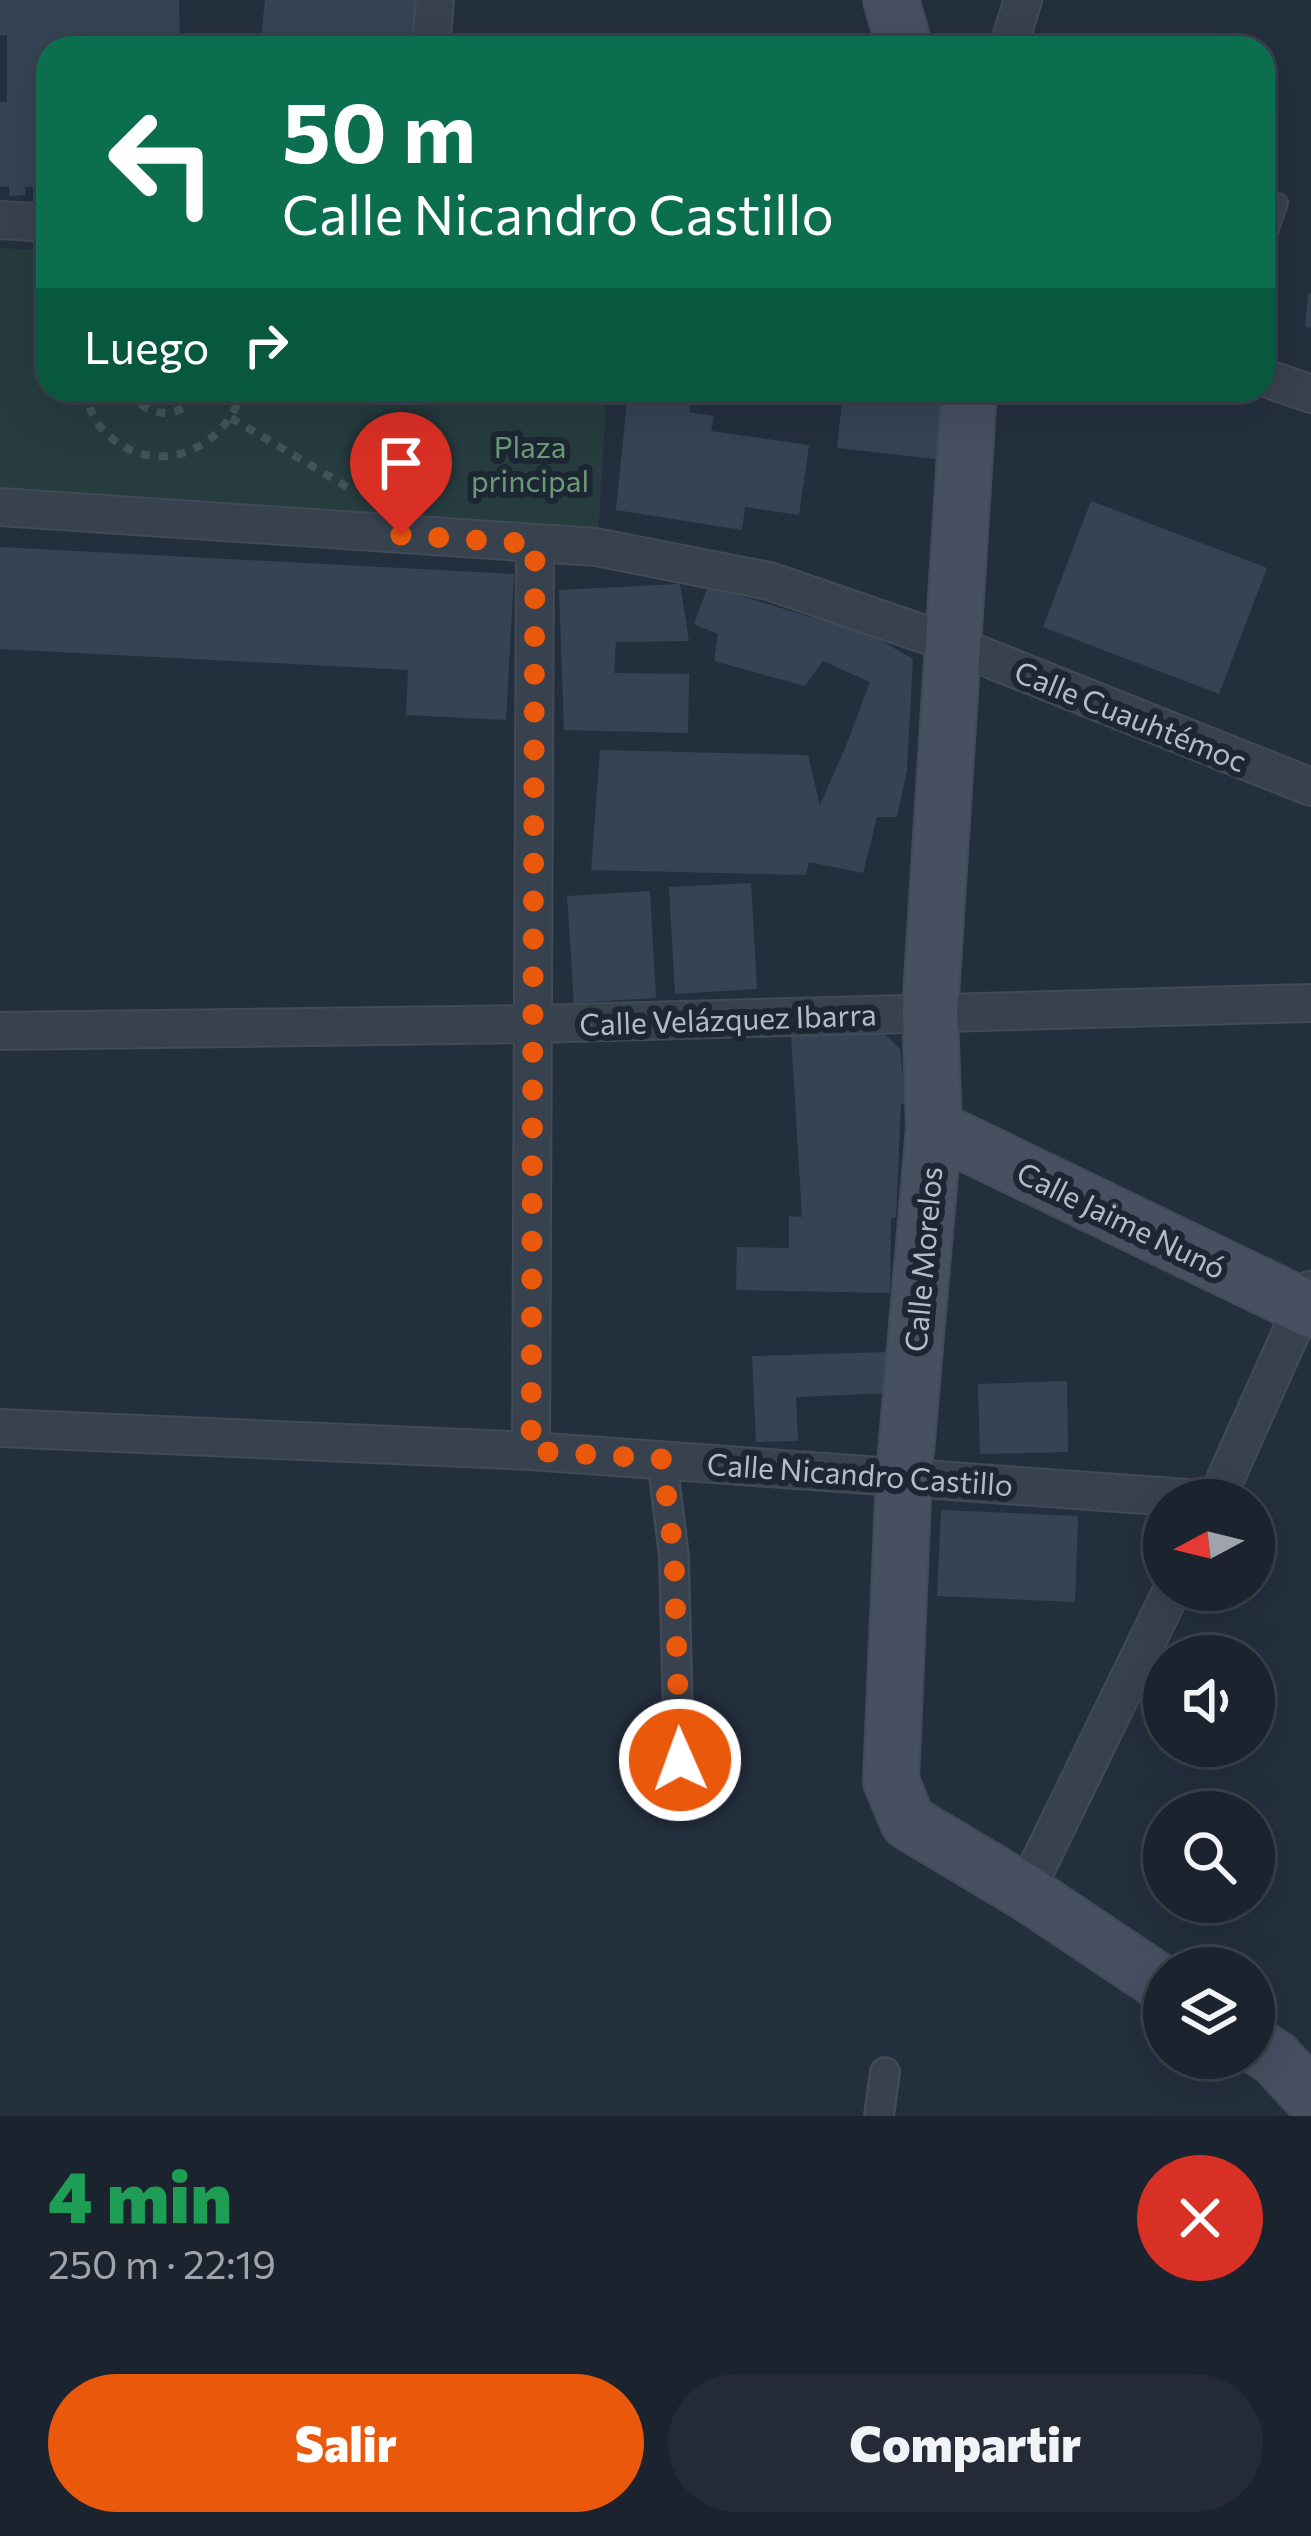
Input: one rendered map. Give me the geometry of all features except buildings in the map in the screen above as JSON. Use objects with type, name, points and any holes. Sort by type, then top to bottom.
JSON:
[{"type":"main road","points":[[891,0],[902,36]]},
{"type":"main road","name":"Calle Morelos","points":[[968,402],[930,1012],[934,1128],[904,1475],[891,1781],[908,1822],[1143,1970]]},
{"type":"main road","name":"Calle Jaime Nunó","points":[[934,1128],[1308,1301]]},
{"type":"main road","points":[[1275,2058],[1311,2097]]},
{"type":"street","points":[[432,36],[436,0]]},
{"type":"street","points":[[1012,36],[1023,0]]},
{"type":"street","points":[[0,220],[36,222]]},
{"type":"street","points":[[1275,380],[1311,394]]},
{"type":"street","name":"Calle Cuauhtémoc","points":[[0,507],[596,547],[769,581],[950,644],[1311,787]]},
{"type":"street","points":[[531,1451],[535,544]]},
{"type":"street","name":"Calle Velázquez Ibarra","points":[[0,1031],[534,1024],[1311,1003]]},
{"type":"street","points":[[1226,1479],[1308,1301]]},
{"type":"street","name":"Calle Nicandro Castillo","points":[[0,1429],[531,1451],[1143,1494]]},
{"type":"street","points":[[662,1459],[674,1556],[680,1800]]},
{"type":"street","points":[[1025,1892],[1162,1611]]},
{"type":"street","points":[[879,2116],[885,2072]]},
{"type":"lane","points":[[1275,212],[1278,203]]},
{"type":"path","points":[[88,402],[105,432],[122,446],[148,455],[181,455],[205,445],[231,418],[237,402]]},
{"type":"path","points":[[139,402],[145,409],[164,414],[191,402]]},
{"type":"path","points":[[231,418],[349,488]]},
{"type":"green space","name":"Plaza principal","points":[[0,248],[36,250],[36,402],[606,402],[598,537],[0,493]]},
{"type":"route","points":[[401,535],[535,544],[531,1451],[662,1459],[674,1556],[680,1760]]}]
